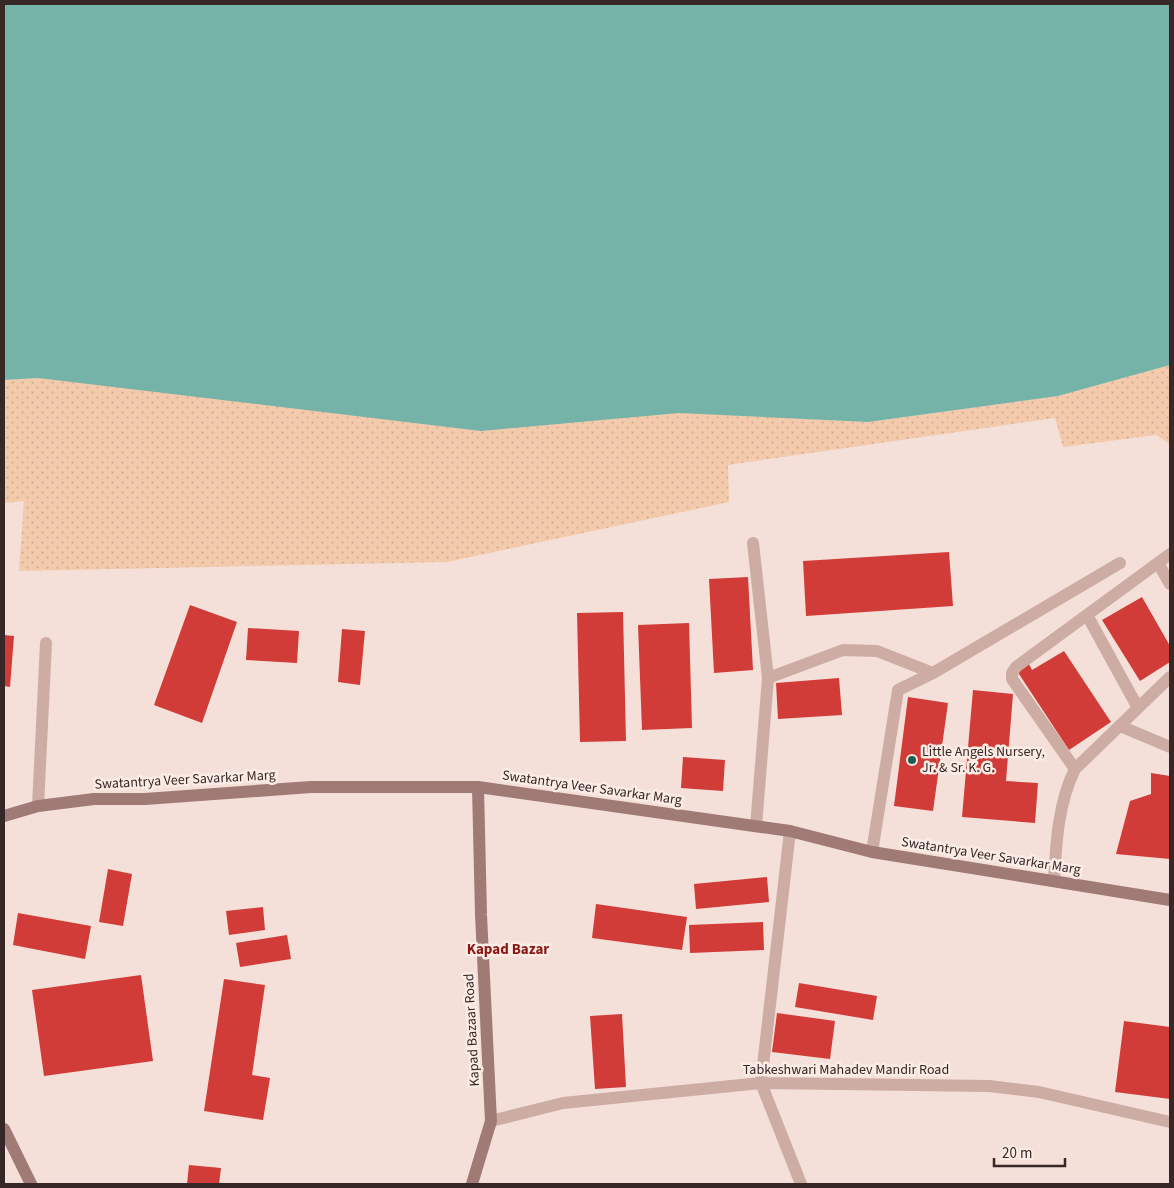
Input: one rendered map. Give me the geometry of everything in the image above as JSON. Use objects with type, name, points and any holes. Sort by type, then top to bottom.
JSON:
[{"type":"street","points":[[752,543],[768,678],[756,826]]},
{"type":"street","points":[[1076,769],[1012,679],[1012,673],[1016,667],[1170,554]]},
{"type":"street","points":[[872,852],[898,690],[933,673],[1120,563]]},
{"type":"street","points":[[1158,563],[1170,584]]},
{"type":"street","points":[[1087,615],[1138,708]]},
{"type":"street","points":[[38,806],[46,643]]},
{"type":"street","points":[[768,678],[842,650],[877,651],[933,673]]},
{"type":"street","points":[[1054,881],[1057,839],[1069,782],[1076,769],[1170,676]]},
{"type":"street","points":[[1120,726],[1170,747]]},
{"type":"street","name":"Swatantrya Veer Savarkar Marg","points":[[4,816],[38,806],[94,799],[145,800],[311,787],[478,787],[790,831],[872,852],[1170,900]]},
{"type":"street","name":"Kapad Bazaar Road","points":[[478,787],[481,915],[492,1121]]},
{"type":"street","points":[[790,831],[761,1083],[801,1184]]},
{"type":"street","name":"Tabkeshwari Mahadev Mandir Road","points":[[492,1121],[563,1103],[761,1083],[989,1086],[1039,1092],[1170,1122]]},
{"type":"street","points":[[472,1184],[492,1121]]},
{"type":"street","points":[[4,1129],[31,1184]]},
{"type":"sand","points":[[1170,365],[1170,444],[1156,435],[1063,447],[1055,418],[728,465],[729,502],[447,562],[19,571],[24,501],[4,503],[4,380],[38,378],[868,422],[1058,396]]},
{"type":"water","points":[[4,4],[1170,4],[1170,365],[1058,396],[868,422],[679,413],[481,431],[38,378],[4,380]]},
{"type":"building","points":[[949,552],[953,606],[806,616],[803,561]]},
{"type":"building","points":[[748,577],[753,670],[714,673],[709,579]]},
{"type":"building","points":[[1142,597],[1170,646],[1170,662],[1140,681],[1102,620]]},
{"type":"building","points":[[190,605],[237,622],[202,723],[154,705]]},
{"type":"building","points":[[623,612],[626,741],[580,742],[577,613]]},
{"type":"building","points":[[689,623],[692,728],[642,730],[638,625]]},
{"type":"building","points":[[248,628],[299,631],[297,663],[246,660]]},
{"type":"building","points":[[342,629],[365,631],[360,685],[338,682]]},
{"type":"building","points":[[4,635],[14,636],[10,687],[4,686]]},
{"type":"building","points":[[1064,651],[1111,722],[1069,750],[1017,671],[1029,664],[1032,670]]},
{"type":"building","points":[[839,678],[842,715],[778,719],[776,683]]},
{"type":"building","points":[[973,690],[1013,694],[1006,781],[1038,783],[1035,823],[962,817]]},
{"type":"building","points":[[908,697],[948,703],[933,811],[894,806]]},
{"type":"building","points":[[683,757],[725,760],[723,791],[681,788]]},
{"type":"building","points":[[1151,773],[1170,776],[1170,859],[1116,854],[1130,801],[1151,794]]},
{"type":"building","points":[[108,869],[132,874],[123,926],[99,922]]},
{"type":"building","points":[[767,877],[769,902],[696,909],[694,884]]},
{"type":"building","points":[[596,904],[687,917],[682,950],[592,938]]},
{"type":"building","points":[[263,907],[265,930],[229,935],[226,911]]},
{"type":"building","points":[[18,913],[91,926],[85,959],[13,945]]},
{"type":"building","points":[[763,922],[764,950],[690,953],[689,925]]},
{"type":"building","points":[[287,935],[291,959],[240,967],[236,943]]},
{"type":"building","points":[[141,975],[153,1061],[44,1076],[32,990]]},
{"type":"building","points":[[224,979],[265,985],[252,1075],[270,1078],[263,1120],[204,1111]]},
{"type":"building","points":[[799,983],[877,996],[873,1020],[795,1007]]},
{"type":"building","points":[[777,1013],[835,1021],[830,1059],[772,1052]]},
{"type":"building","points":[[622,1014],[626,1087],[595,1089],[590,1016]]},
{"type":"building","points":[[1124,1021],[1170,1027],[1170,1099],[1115,1092]]},
{"type":"building","points":[[189,1165],[221,1168],[219,1184],[187,1184]]},
{"type":"place","name":"Little Angels Nursery, Jr. & Sr. K. G.","points":[[912,760]]},
{"type":"district","name":"Kapad Bazar","points":[[508,949]]}]
